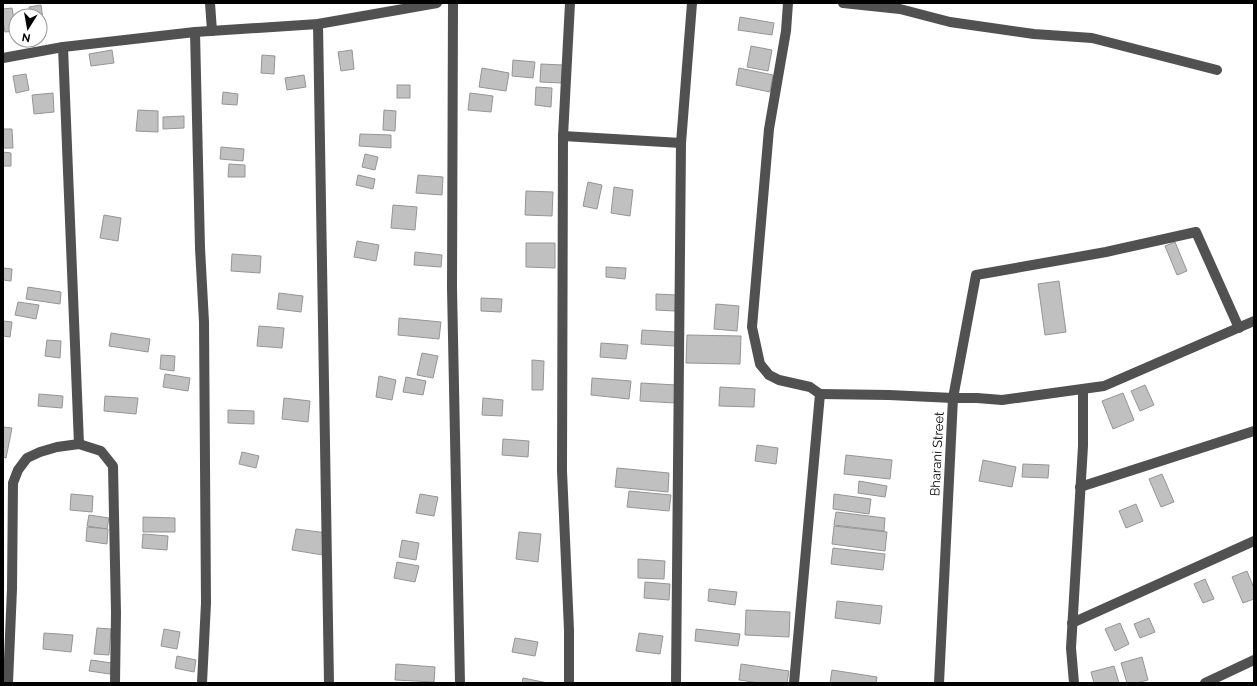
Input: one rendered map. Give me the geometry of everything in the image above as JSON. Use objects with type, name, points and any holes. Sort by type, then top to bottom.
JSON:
[{"type":"street","points":[[210,3],[212,31]]},
{"type":"street","points":[[3,58],[63,47],[195,32],[318,24],[388,7],[436,3]]},
{"type":"street","points":[[453,3],[452,288],[460,683]]},
{"type":"street","points":[[568,683],[569,630],[562,471],[563,136],[570,3]]},
{"type":"street","points":[[676,683],[681,143],[692,3]]},
{"type":"street","points":[[788,3],[786,31],[769,129],[752,327],[760,364],[769,375],[779,380],[810,387],[820,394],[953,398],[976,275],[1106,252],[1196,232],[1239,328]]},
{"type":"street","points":[[843,3],[900,9],[950,22],[1034,34],[1092,38],[1218,70]]},
{"type":"street","points":[[318,24],[330,683]]},
{"type":"street","points":[[195,32],[200,248],[204,322],[206,603],[202,683]]},
{"type":"street","points":[[63,47],[79,444]]},
{"type":"street","points":[[563,136],[681,143]]},
{"type":"street","name":"Bharani Street","points":[[939,683],[953,398],[1002,400],[1104,386],[1254,322]]},
{"type":"street","points":[[1074,683],[1071,648],[1083,446],[1083,389]]},
{"type":"street","points":[[794,683],[820,394]]},
{"type":"street","points":[[1080,487],[1254,431]]},
{"type":"street","points":[[8,683],[12,589],[13,483],[18,470],[27,458],[57,446],[79,444],[100,451],[114,466],[116,683]]},
{"type":"street","points":[[1072,623],[1254,541]]},
{"type":"street","points":[[1205,683],[1254,660]]},
{"type":"building","points":[[41,5],[41,8],[29,8]]},
{"type":"building","points":[[8,8],[8,32],[5,32],[3,9]]},
{"type":"building","points":[[740,17],[774,23],[772,35],[738,30]]},
{"type":"building","points":[[751,46],[772,50],[768,71],[747,67]]},
{"type":"building","points":[[112,50],[114,63],[91,66],[89,54]]},
{"type":"building","points":[[352,50],[354,69],[341,71],[338,52]]},
{"type":"building","points":[[262,55],[275,56],[274,74],[261,73]]},
{"type":"building","points":[[513,60],[535,62],[533,78],[512,76]]},
{"type":"building","points":[[541,64],[563,65],[562,83],[540,82]]},
{"type":"building","points":[[482,68],[509,73],[506,91],[479,87]]},
{"type":"building","points":[[739,68],[773,75],[770,92],[736,85]]},
{"type":"building","points":[[26,74],[29,90],[16,93],[13,76]]},
{"type":"building","points":[[304,75],[306,87],[287,90],[285,78]]},
{"type":"building","points":[[397,85],[410,85],[410,98],[397,98]]},
{"type":"building","points":[[536,87],[552,88],[551,107],[535,105]]},
{"type":"building","points":[[223,92],[238,94],[237,105],[222,104]]},
{"type":"building","points":[[53,93],[54,112],[34,114],[32,95]]},
{"type":"building","points":[[470,93],[493,96],[491,112],[468,110]]},
{"type":"building","points":[[138,110],[158,111],[158,132],[136,131]]},
{"type":"building","points":[[384,110],[396,111],[395,131],[383,130]]},
{"type":"building","points":[[184,116],[184,128],[163,129],[163,117]]},
{"type":"building","points":[[3,129],[12,129],[13,148],[3,148]]},
{"type":"building","points":[[360,134],[391,135],[391,148],[359,146]]},
{"type":"building","points":[[221,147],[244,149],[243,161],[220,159]]},
{"type":"building","points":[[3,152],[11,153],[11,166],[3,166]]},
{"type":"building","points":[[365,154],[378,157],[375,170],[362,167]]},
{"type":"building","points":[[229,164],[245,165],[245,177],[228,177]]},
{"type":"building","points":[[358,175],[375,179],[373,189],[356,185]]},
{"type":"building","points":[[418,175],[443,177],[442,195],[416,193]]},
{"type":"building","points":[[588,182],[602,185],[597,209],[583,206]]},
{"type":"building","points":[[614,187],[633,190],[630,216],[611,213]]},
{"type":"building","points":[[526,191],[553,192],[552,216],[525,215]]},
{"type":"building","points":[[393,205],[417,207],[415,230],[391,228]]},
{"type":"building","points":[[104,215],[121,218],[118,241],[100,238]]},
{"type":"building","points":[[357,241],[379,245],[376,261],[354,257]]},
{"type":"building","points":[[1175,242],[1187,271],[1177,275],[1165,246]]},
{"type":"building","points":[[526,243],[555,243],[555,268],[526,267]]},
{"type":"building","points":[[415,252],[442,255],[441,267],[414,265]]},
{"type":"building","points":[[232,254],[261,256],[260,273],[231,271]]},
{"type":"building","points":[[606,267],[626,268],[625,279],[606,277]]},
{"type":"building","points":[[3,268],[12,269],[11,281],[3,280]]},
{"type":"building","points":[[1059,281],[1066,332],[1045,335],[1038,284]]},
{"type":"building","points":[[28,287],[61,292],[60,304],[26,299]]},
{"type":"building","points":[[279,293],[303,296],[301,312],[277,309]]},
{"type":"building","points":[[656,294],[676,295],[675,311],[656,310]]},
{"type":"building","points":[[481,298],[502,299],[501,312],[481,311]]},
{"type":"building","points":[[18,302],[39,305],[36,319],[15,315]]},
{"type":"building","points":[[716,304],[739,306],[737,331],[714,329]]},
{"type":"building","points":[[399,318],[441,322],[439,339],[398,335]]},
{"type":"building","points":[[3,321],[12,322],[10,337],[3,336]]},
{"type":"building","points":[[259,326],[284,328],[282,348],[257,346]]},
{"type":"building","points":[[642,330],[676,332],[675,346],[641,344]]},
{"type":"building","points":[[111,333],[150,339],[148,352],[109,346]]},
{"type":"building","points":[[687,335],[741,336],[740,364],[686,363]]},
{"type":"building","points":[[47,340],[61,341],[60,358],[45,356]]},
{"type":"building","points":[[601,343],[628,345],[626,359],[600,357]]},
{"type":"building","points":[[422,353],[438,356],[433,378],[417,375]]},
{"type":"building","points":[[161,355],[175,356],[174,371],[160,369]]},
{"type":"building","points":[[532,360],[544,361],[543,390],[532,390]]},
{"type":"building","points":[[165,374],[190,378],[188,391],[163,387]]},
{"type":"building","points":[[379,376],[396,380],[392,400],[376,397]]},
{"type":"building","points":[[406,377],[426,381],[423,395],[403,392]]},
{"type":"building","points":[[592,378],[631,381],[629,399],[591,395]]},
{"type":"building","points":[[641,383],[676,385],[675,403],[640,401]]},
{"type":"building","points":[[1145,385],[1154,405],[1140,411],[1131,391]]},
{"type":"building","points":[[720,387],[755,389],[754,407],[719,406]]},
{"type":"building","points":[[1123,393],[1134,420],[1113,429],[1102,401]]},
{"type":"building","points":[[39,394],[63,396],[62,408],[38,406]]},
{"type":"building","points":[[105,396],[138,398],[136,414],[104,411]]},
{"type":"building","points":[[284,398],[310,401],[308,422],[282,419]]},
{"type":"building","points":[[483,398],[503,400],[502,416],[482,415]]},
{"type":"building","points":[[228,410],[254,411],[254,424],[228,423]]},
{"type":"building","points":[[3,427],[12,428],[6,458],[3,457]]},
{"type":"building","points":[[503,439],[529,441],[528,457],[502,455]]},
{"type":"building","points":[[757,445],[778,448],[776,464],[755,461]]},
{"type":"building","points":[[242,452],[259,456],[256,468],[239,464]]},
{"type":"building","points":[[846,455],[892,460],[890,479],[844,474]]},
{"type":"building","points":[[983,460],[1016,467],[1012,487],[979,481]]},
{"type":"building","points":[[1023,464],[1049,465],[1048,478],[1022,477]]},
{"type":"building","points":[[617,468],[669,473],[668,492],[615,487]]},
{"type":"building","points":[[1162,474],[1174,502],[1161,507],[1149,479]]},
{"type":"building","points":[[859,481],[887,486],[885,497],[858,493]]},
{"type":"building","points":[[629,491],[671,495],[669,511],[627,507]]},
{"type":"building","points":[[71,494],[93,496],[92,512],[70,510]]},
{"type":"building","points":[[420,494],[438,497],[434,516],[416,513]]},
{"type":"building","points":[[834,494],[871,499],[869,514],[833,509]]},
{"type":"building","points":[[1136,504],[1143,521],[1126,528],[1119,511]]},
{"type":"building","points":[[836,512],[885,518],[884,531],[834,525]]},
{"type":"building","points":[[89,515],[109,518],[107,529],[87,526]]},
{"type":"building","points":[[143,517],[175,518],[175,532],[143,532]]},
{"type":"building","points":[[834,526],[887,532],[885,551],[832,544]]},
{"type":"building","points":[[87,527],[108,529],[107,544],[86,541]]},
{"type":"building","points":[[296,529],[327,533],[323,555],[292,550]]},
{"type":"building","points":[[519,532],[541,534],[538,562],[516,559]]},
{"type":"building","points":[[143,534],[168,536],[167,550],[142,548]]},
{"type":"building","points":[[402,540],[419,543],[416,560],[399,557]]},
{"type":"building","points":[[833,548],[885,554],[883,570],[831,564]]},
{"type":"building","points":[[638,559],[665,561],[664,579],[638,578]]},
{"type":"building","points":[[397,562],[419,566],[415,582],[394,578]]},
{"type":"building","points":[[1247,571],[1254,588],[1254,599],[1243,603],[1232,577]]},
{"type":"building","points":[[1205,579],[1214,599],[1203,603],[1194,584]]},
{"type":"building","points":[[645,582],[670,584],[669,600],[644,598]]},
{"type":"building","points":[[709,589],[737,592],[735,605],[708,601]]},
{"type":"building","points":[[837,601],[882,606],[880,624],[835,618]]},
{"type":"building","points":[[746,610],[790,612],[789,637],[745,635]]},
{"type":"building","points":[[1149,618],[1155,632],[1140,638],[1134,624]]},
{"type":"building","points":[[1120,623],[1129,644],[1115,651],[1105,629]]},
{"type":"building","points":[[97,628],[111,629],[109,655],[94,654]]},
{"type":"building","points":[[164,629],[180,632],[177,649],[161,646]]},
{"type":"building","points":[[696,629],[740,634],[738,646],[695,641]]},
{"type":"building","points":[[44,633],[73,635],[71,652],[43,649]]},
{"type":"building","points":[[639,633],[663,636],[660,654],[636,651]]},
{"type":"building","points":[[515,638],[538,642],[535,656],[512,652]]},
{"type":"building","points":[[177,656],[196,660],[194,672],[175,668]]},
{"type":"building","points":[[1142,657],[1148,680],[1136,683],[1127,683],[1121,663]]},
{"type":"building","points":[[91,660],[112,663],[110,674],[89,671]]},
{"type":"building","points":[[396,664],[435,667],[434,682],[395,680]]},
{"type":"building","points":[[741,664],[789,671],[787,683],[760,683],[739,680]]},
{"type":"building","points":[[1114,666],[1119,683],[1094,683],[1091,672]]},
{"type":"building","points":[[832,670],[877,677],[876,683],[830,683]]},
{"type":"building","points":[[523,678],[548,683],[522,683]]}]
